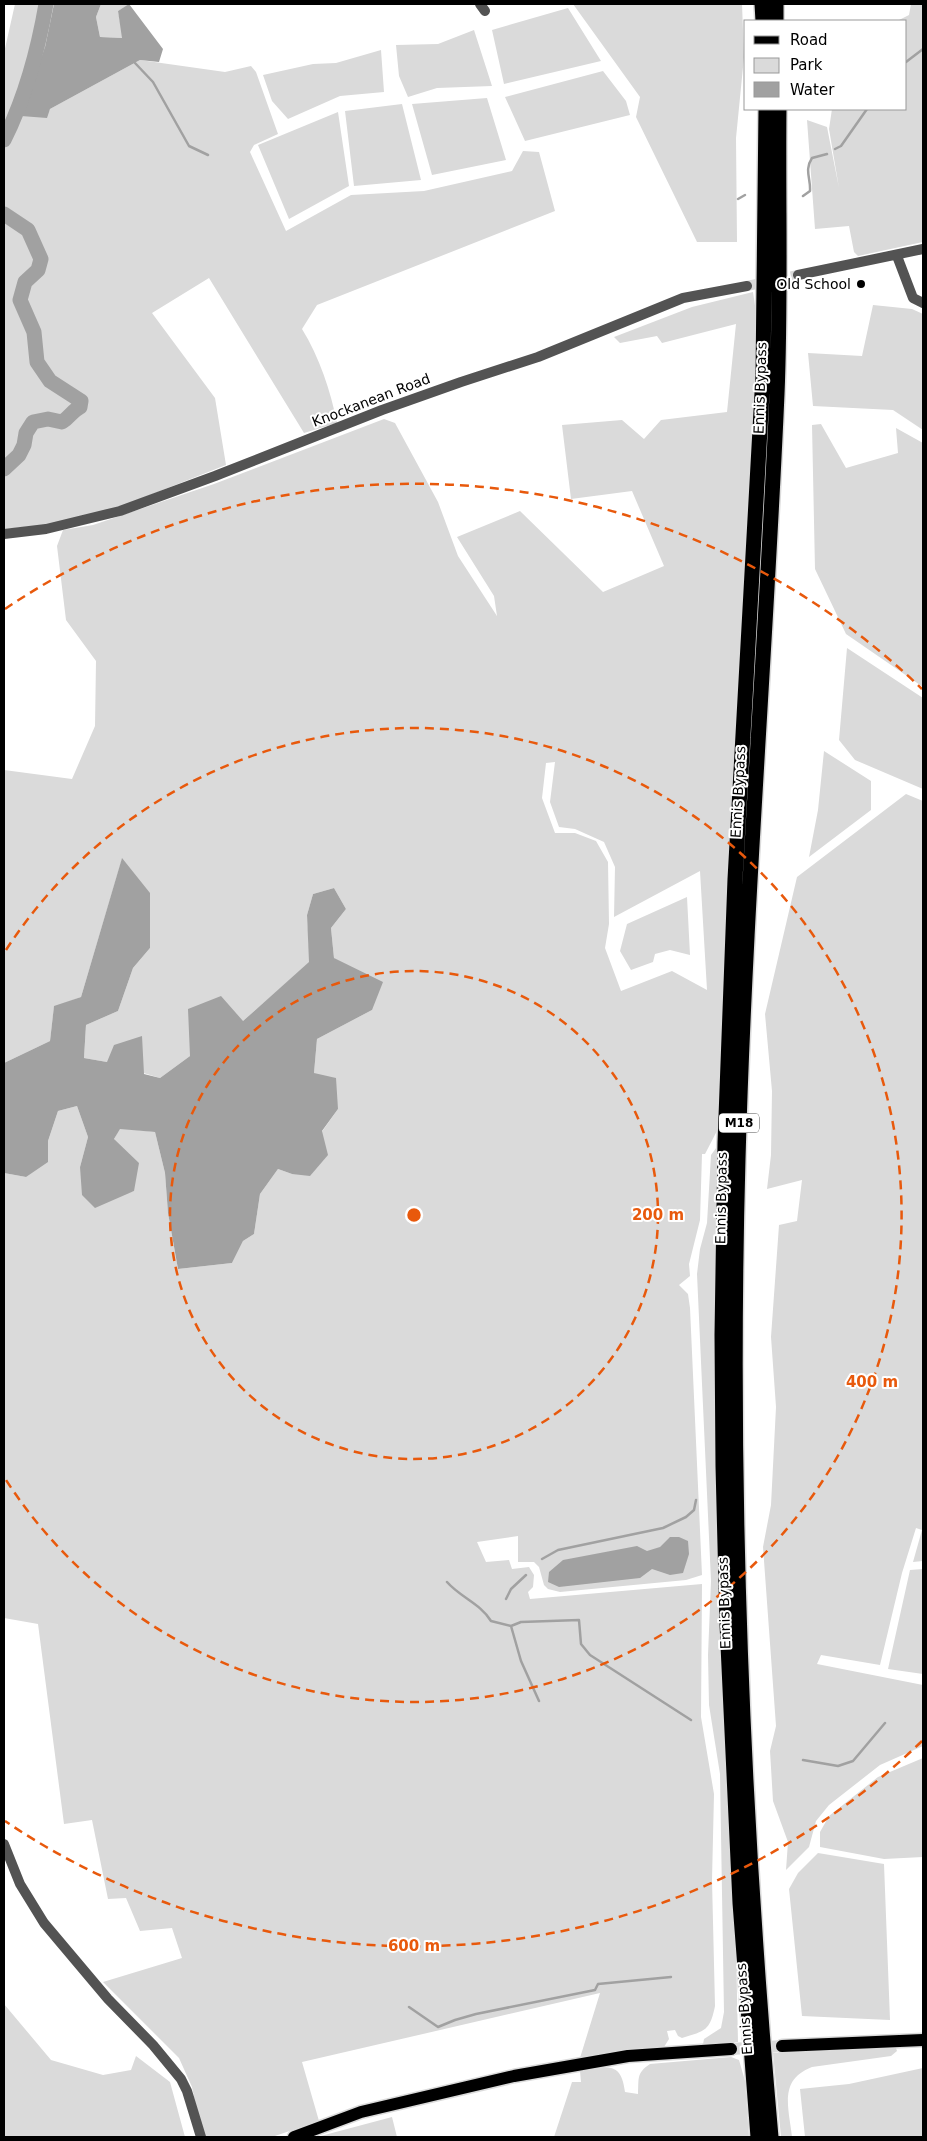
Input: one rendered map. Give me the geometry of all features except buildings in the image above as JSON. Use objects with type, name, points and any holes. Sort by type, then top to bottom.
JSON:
[{"type":"highway","points":[[762,4],[763,20]]},
{"type":"highway","points":[[776,4],[776,20]]},
{"type":"highway","name":"Ennis Bypass","points":[[758,2137],[740,1903],[727,1634],[722,1335],[725,1143],[735,879],[764,375],[766,110]]},
{"type":"highway","name":"Ennis Bypass","points":[[771,2137],[758,1996],[746,1780],[738,1564],[735,1348],[744,969],[777,391],[779,110]]},
{"type":"main road","points":[[782,2046],[923,2040]]},
{"type":"main road","points":[[294,2137],[361,2112],[514,2076],[628,2056],[731,2049]]},
{"type":"street","points":[[798,275],[897,256],[923,249]]},
{"type":"street","points":[[897,256],[913,298],[923,303]]},
{"type":"street","name":"Knockanean Road","points":[[4,534],[46,529],[120,511],[216,476],[382,410],[538,357],[683,298],[747,286]]},
{"type":"street","points":[[4,1844],[20,1884],[44,1923],[102,1992],[181,2079],[199,2133]]},
{"type":"green space","points":[[15,4],[54,4],[45,47],[46,117],[50,109],[140,60],[225,72],[251,66],[256,72],[278,134],[254,145],[250,152],[286,231],[351,195],[424,191],[512,171],[523,151],[539,152],[555,211],[317,305],[302,329],[324,374],[337,423],[304,433],[209,278],[152,313],[215,398],[226,465],[117,508],[45,525],[4,529],[4,53]]},
{"type":"green space","points":[[101,4],[130,4],[118,11],[123,38],[100,37],[96,17]]},
{"type":"green space","points":[[573,4],[742,4],[744,57],[736,138],[737,242],[697,242],[636,117],[640,97]]},
{"type":"green space","points":[[911,4],[923,4],[923,242],[858,256],[854,252],[849,226],[815,229],[807,120],[827,127],[839,188],[829,129],[832,110],[907,110],[907,20],[899,20],[909,15]]},
{"type":"green space","points":[[568,8],[601,61],[504,84],[492,30]]},
{"type":"green space","points":[[474,30],[492,86],[437,88],[408,97],[399,76],[396,45],[438,44]]},
{"type":"green space","points":[[381,50],[384,92],[340,96],[288,119],[272,101],[263,75],[313,64],[336,63]]},
{"type":"green space","points":[[603,71],[626,101],[630,115],[525,141],[505,97]]},
{"type":"green space","points":[[487,98],[506,160],[432,175],[412,104]]},
{"type":"green space","points":[[402,104],[421,180],[354,186],[345,111]]},
{"type":"green space","points":[[338,112],[349,186],[289,219],[258,145]]},
{"type":"green space","points":[[753,292],[758,326],[719,1127],[705,1154],[702,1154],[700,1220],[689,1264],[690,1276],[679,1285],[688,1294],[690,1308],[702,1575],[686,1580],[560,1592],[548,1589],[544,1585],[539,1567],[534,1562],[518,1562],[518,1536],[477,1542],[486,1562],[509,1560],[512,1569],[529,1567],[534,1575],[533,1587],[528,1592],[530,1599],[702,1584],[701,1717],[714,1794],[712,1880],[715,2006],[713,2014],[711,2021],[705,2029],[696,2034],[682,2038],[678,2036],[675,2030],[667,2031],[669,2039],[664,2047],[580,2058],[600,1993],[302,2062],[319,2121],[272,2137],[202,2137],[192,2087],[179,2058],[103,1982],[182,1958],[172,1928],[140,1931],[126,1898],[108,1899],[92,1820],[64,1824],[38,1624],[4,1618],[4,1173],[26,1177],[48,1141],[58,1111],[77,1106],[88,1137],[80,1167],[118,1196],[134,1191],[114,1139],[120,1128],[155,1132],[165,1173],[168,1213],[178,1269],[232,1263],[243,1241],[254,1234],[260,1194],[278,1169],[292,1174],[338,1109],[314,1073],[317,1039],[372,1010],[334,958],[331,928],[346,909],[334,888],[313,894],[307,915],[310,962],[243,1021],[160,1078],[107,1062],[84,1058],[86,1025],[118,1011],[133,968],[150,948],[150,922],[122,859],[81,997],[54,1007],[50,1041],[4,1063],[4,770],[72,779],[95,726],[96,661],[66,620],[57,546],[63,530],[93,525],[214,484],[384,419],[395,423],[438,502],[458,556],[497,616],[494,596],[457,537],[520,511],[603,592],[664,566],[632,491],[571,499],[562,425],[622,420],[644,439],[661,420],[727,412],[736,324],[662,343],[657,336],[620,343],[614,337],[692,307]],"holes":[[[555,762],[550,802],[559,827],[575,829],[604,842],[615,867],[614,917],[700,871],[707,990],[672,971],[621,991],[605,948],[609,924],[608,862],[596,841],[575,833],[555,833],[542,798],[546,763]]]},
{"type":"green space","points":[[873,305],[912,309],[923,314],[923,430],[893,410],[813,406],[808,353],[862,356]]},
{"type":"green space","points":[[821,424],[846,468],[898,453],[896,428],[923,443],[923,687],[846,634],[815,569],[812,425]]},
{"type":"green space","points":[[847,648],[923,698],[923,789],[855,760],[839,740]]},
{"type":"green space","points":[[824,751],[871,781],[871,810],[809,857],[818,810]]},
{"type":"green space","points":[[906,794],[923,801],[923,1561],[913,1562],[922,1530],[916,1528],[902,1573],[880,1665],[821,1655],[817,1664],[923,1685],[923,1746],[880,1765],[829,1805],[816,1821],[809,1847],[786,1870],[788,1842],[773,1801],[770,1751],[776,1726],[763,1547],[771,1505],[776,1407],[771,1337],[779,1225],[797,1221],[802,1180],[767,1189],[771,1155],[772,1091],[765,1014],[797,877]]},
{"type":"green space","points":[[687,897],[690,955],[670,950],[655,954],[653,962],[631,970],[620,951],[627,924]]},
{"type":"green space","points":[[719,1144],[738,2042],[703,2044],[704,2039],[721,2028],[724,2012],[720,1774],[709,1705],[708,1655],[711,1581],[697,1274],[700,1249],[707,1223],[711,1155]]},
{"type":"green space","points":[[923,1569],[923,1674],[888,1669],[910,1570]]},
{"type":"green space","points":[[923,1758],[923,1857],[884,1859],[820,1847],[820,1832],[829,1816],[878,1777]]},
{"type":"green space","points":[[818,1853],[884,1864],[890,2020],[802,2016],[789,1889],[798,1873]]},
{"type":"green space","points":[[4,2004],[51,2060],[103,2075],[131,2070],[136,2056],[170,2082],[185,2137],[4,2137]]},
{"type":"green space","points":[[896,2048],[897,2051],[891,2056],[812,2067],[801,2073],[794,2079],[788,2096],[792,2137],[781,2137],[773,2053]]},
{"type":"green space","points":[[731,2057],[739,2060],[745,2081],[749,2137],[554,2137],[572,2082],[581,2082],[580,2071],[604,2068],[616,2070],[620,2074],[625,2092],[638,2094],[640,2073],[650,2064]]},
{"type":"green space","points":[[923,2068],[923,2137],[805,2137],[800,2089],[849,2084]]},
{"type":"green space","points":[[392,2117],[397,2137],[317,2137]]},
{"type":"water","points":[[54,4],[101,4],[96,17],[100,37],[122,38],[118,11],[129,4],[163,49],[159,62],[140,60],[50,109],[47,118],[21,116],[45,47]]},
{"type":"water","points":[[122,858],[150,893],[150,948],[133,968],[118,1011],[86,1025],[84,1058],[107,1062],[114,1045],[142,1036],[144,1074],[160,1078],[190,1056],[188,1009],[221,996],[243,1021],[309,962],[307,915],[313,894],[334,888],[346,909],[331,928],[334,958],[383,982],[372,1010],[317,1039],[314,1073],[336,1078],[338,1109],[322,1131],[328,1155],[310,1176],[292,1174],[278,1169],[260,1194],[254,1234],[243,1241],[232,1263],[178,1269],[168,1213],[165,1173],[155,1132],[120,1129],[114,1139],[139,1163],[134,1191],[95,1208],[82,1195],[80,1167],[88,1137],[77,1106],[58,1111],[48,1141],[48,1162],[26,1177],[4,1173],[4,1063],[50,1041],[54,1006],[81,997]]},
{"type":"water","points":[[670,1537],[679,1537],[688,1541],[689,1554],[683,1573],[670,1575],[652,1569],[640,1578],[559,1587],[548,1582],[549,1572],[563,1560],[637,1546],[647,1551],[660,1547]]},
{"type":"waterway","points":[[4,140],[12,124],[30,74],[46,4]]},
{"type":"waterway","points":[[907,61],[923,49]]},
{"type":"waterway","points":[[135,63],[153,82],[189,146],[208,155]]},
{"type":"waterway","points":[[835,149],[841,146],[866,110]]},
{"type":"waterway","points":[[803,196],[810,191],[808,167],[812,158],[827,154]]},
{"type":"waterway","points":[[738,199],[745,195]]},
{"type":"waterway","points":[[4,214],[28,230],[41,259],[38,270],[25,282],[20,300],[34,332],[37,362],[50,381],[81,401],[80,407],[62,422],[48,419],[33,422],[26,433],[24,445],[19,455],[4,469]]},
{"type":"waterway","points":[[542,1559],[558,1550],[663,1528],[686,1517],[694,1510],[696,1500]]},
{"type":"waterway","points":[[506,1599],[511,1589],[526,1575]]},
{"type":"waterway","points":[[447,1582],[482,1610],[491,1621],[511,1626],[521,1622],[579,1620],[581,1644],[590,1655],[691,1720]]},
{"type":"waterway","points":[[511,1626],[521,1661],[539,1701]]},
{"type":"waterway","points":[[803,1760],[838,1766],[853,1761],[885,1723]]},
{"type":"waterway","points":[[409,2007],[438,2027],[476,2014],[595,1990],[598,1984],[671,1977]]},
{"type":"tunnel","points":[[747,286],[798,275]]},
{"type":"tunnel","points":[[731,2049],[782,2046]]},
{"type":"place","name":"Old School","points":[[861,284]]}]
